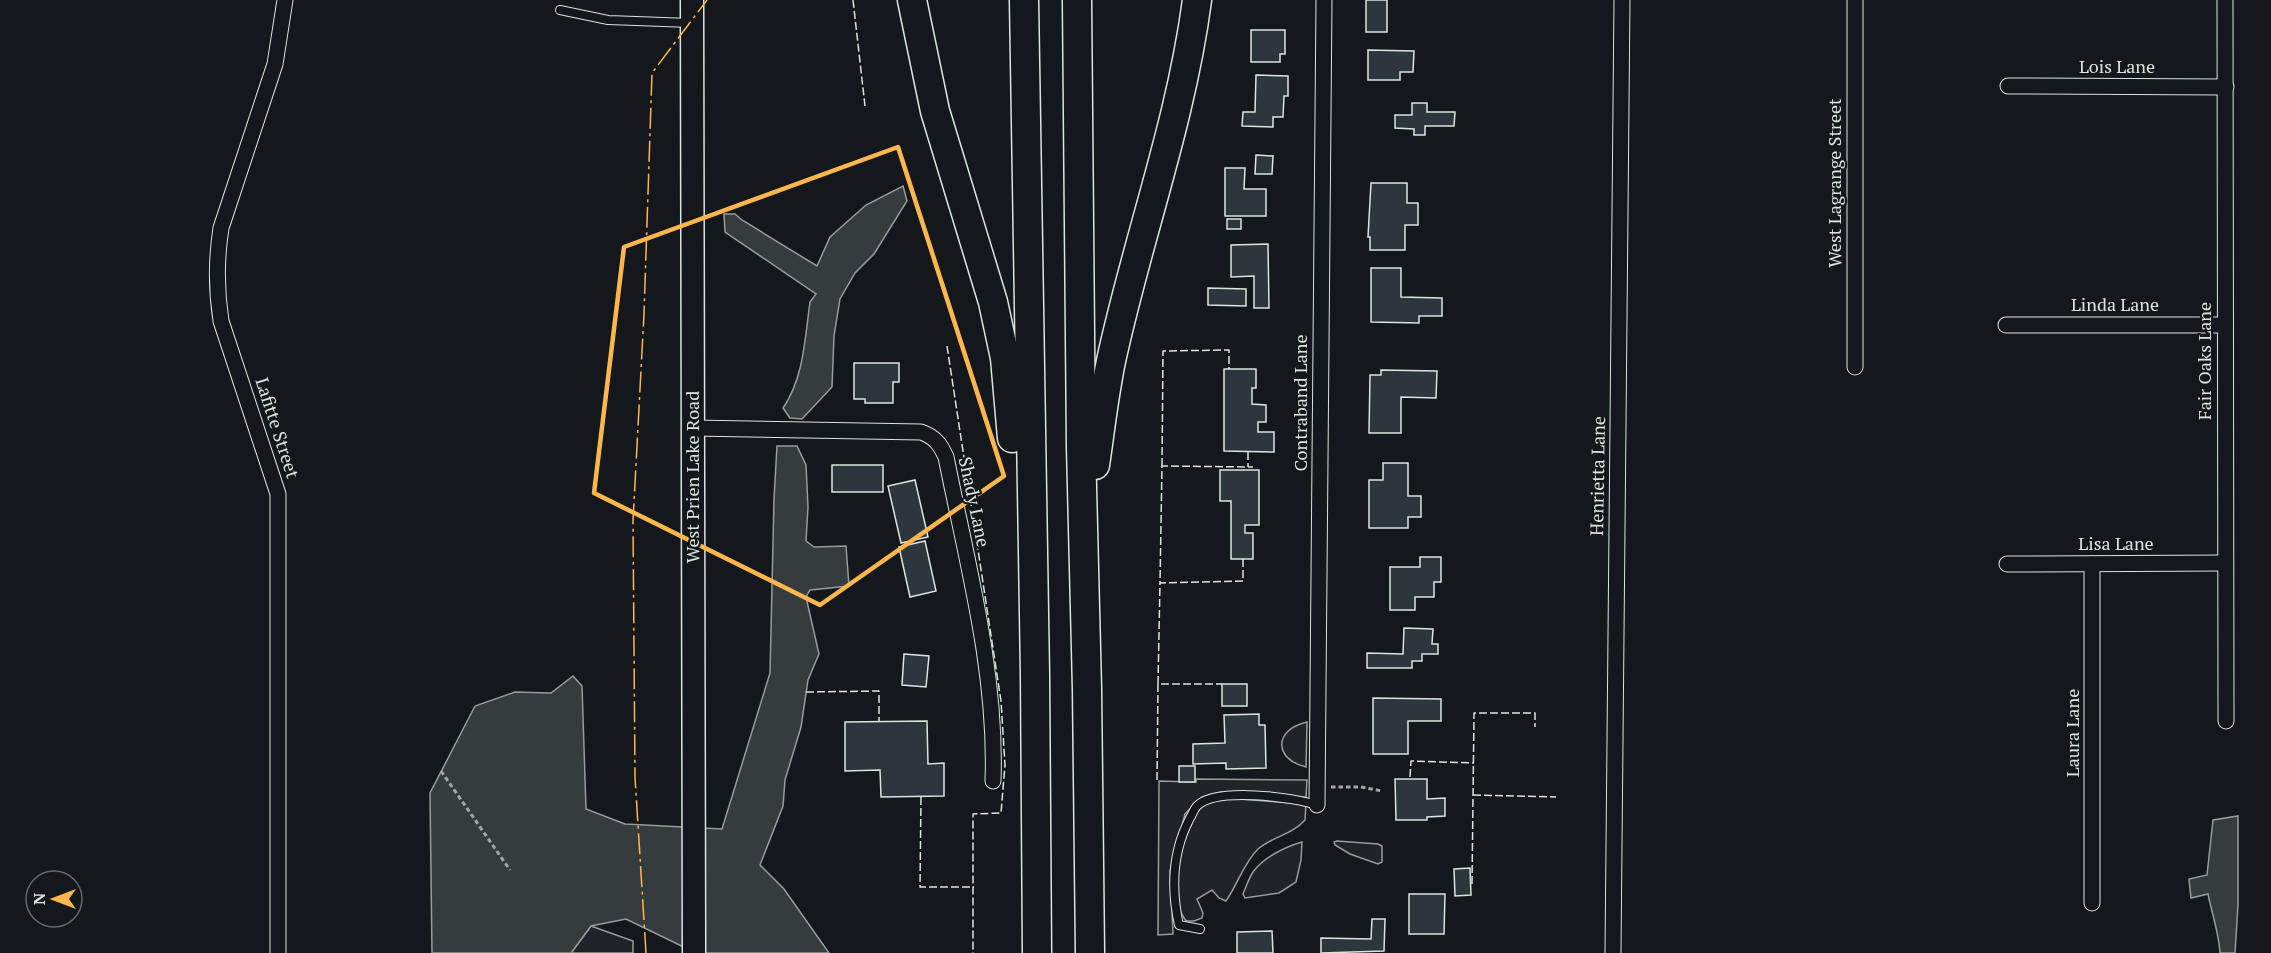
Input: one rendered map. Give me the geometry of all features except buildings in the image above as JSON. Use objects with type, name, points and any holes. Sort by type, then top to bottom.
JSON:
[{"type":"highway","points":[[1024,0],[1037,953]]},
{"type":"highway","points":[[1077,0],[1090,953]]},
{"type":"highway","points":[[1084,569],[1095,464],[1111,362],[1176,108],[1197,0]]},
{"type":"highway","points":[[912,8],[934,111],[993,302],[1005,358],[1033,633]]},
{"type":"street","name":"Lafitte Street","points":[[278,953],[278,494],[221,321],[216,292],[216,256],[221,228],[274,64],[285,0]]},
{"type":"street","name":"West Prien Lake Road","points":[[692,0],[694,953]]},
{"type":"street","name":"Contraband Lane","points":[[1317,806],[1324,0]]},
{"type":"street","name":"Henrietta Lane","points":[[1613,953],[1622,0]]},
{"type":"street","name":"West Lagrange Street","points":[[1855,0],[1855,367]]},
{"type":"street","name":"Fair Oaks Lane","points":[[2225,0],[2226,721]]},
{"type":"street","name":"Lois Lane","points":[[2008,86],[2226,87]]},
{"type":"street","name":"Linda Lane","points":[[2006,325],[2224,325]]},
{"type":"street","name":"Shady Lane","points":[[693,428],[921,432],[931,436],[939,443],[946,457],[987,671],[992,711],[993,781]]},
{"type":"street","name":"Lisa Lane","points":[[2007,564],[2225,563]]},
{"type":"street","name":"Laura Lane","points":[[2092,564],[2092,903]]},
{"type":"lane","points":[[560,10],[608,21],[692,23]]},
{"type":"lane","points":[[1200,929],[1179,925],[1174,899],[1175,862],[1185,827],[1197,806],[1212,798],[1227,795],[1291,799],[1317,806]]},
{"type":"path","points":[[441,771],[510,870]]},
{"type":"path","points":[[1317,788],[1361,787],[1382,791]]},
{"type":"highlighted area","points":[[898,147],[1004,476],[820,605],[594,493],[624,247]]},
{"type":"shaded area","points":[[903,186],[907,201],[874,254],[855,273],[840,299],[834,336],[832,387],[802,419],[790,418],[783,408],[799,371],[810,302],[816,294],[725,232],[724,214],[735,214],[817,266],[830,237],[866,205]]},
{"type":"shaded area","points":[[777,446],[797,446],[806,465],[808,507],[806,541],[814,547],[846,546],[849,586],[810,590],[806,597],[819,654],[808,680],[801,727],[785,780],[783,806],[760,865],[784,889],[829,953],[696,953],[626,919],[591,926],[571,953],[432,953],[430,793],[475,706],[515,692],[551,693],[573,676],[582,686],[586,809],[625,824],[722,829],[770,673]]},
{"type":"shaded area","points":[[1307,722],[1306,767],[1288,758],[1283,752],[1282,745],[1283,738],[1288,731]]},
{"type":"shaded area","points":[[1196,779],[1307,780],[1306,797],[1221,792],[1202,797],[1185,814],[1170,871],[1173,934],[1158,935],[1159,781],[1196,782]]},
{"type":"shaded area","points":[[1238,799],[1306,804],[1305,820],[1294,829],[1258,849],[1248,861],[1226,901],[1219,898],[1212,890],[1197,899],[1203,913],[1202,918],[1186,921],[1177,899],[1177,872],[1183,846],[1195,814],[1211,801]]},
{"type":"shaded area","points":[[2238,816],[2238,905],[2235,953],[2220,953],[2208,894],[2191,898],[2189,879],[2207,875],[2213,820]]},
{"type":"shaded area","points":[[1302,842],[1296,882],[1279,893],[1245,898],[1243,894],[1252,874],[1263,862],[1275,853]]},
{"type":"shaded area","points":[[1334,842],[1378,844],[1382,846],[1382,862],[1378,864],[1350,854],[1335,845]]},
{"type":"shaded area","points":[[591,926],[633,941],[633,953],[571,953]]},
{"type":"fence","points":[[853,0],[865,106]]},
{"type":"fence","points":[[947,346],[1001,701],[1005,765],[1001,813],[973,814],[973,953]]},
{"type":"fence","points":[[1162,466],[1163,351],[1229,350],[1229,369]]},
{"type":"fence","points":[[1248,452],[1248,467]]},
{"type":"fence","points":[[1243,559],[1243,581],[1160,583],[1162,466],[1253,467]]},
{"type":"fence","points":[[1158,684],[1160,583]]},
{"type":"fence","points":[[1157,780],[1158,684],[1222,684]]},
{"type":"fence","points":[[806,692],[879,691],[879,722]]},
{"type":"fence","points":[[1472,884],[1474,713],[1535,713],[1535,727]]},
{"type":"fence","points":[[1410,777],[1411,761],[1474,763]]},
{"type":"fence","points":[[1473,795],[1556,797]]},
{"type":"fence","points":[[921,797],[920,887],[974,887]]},
{"type":"power","points":[[646,953],[635,777],[633,521],[644,314],[652,73],[707,0]]}]
